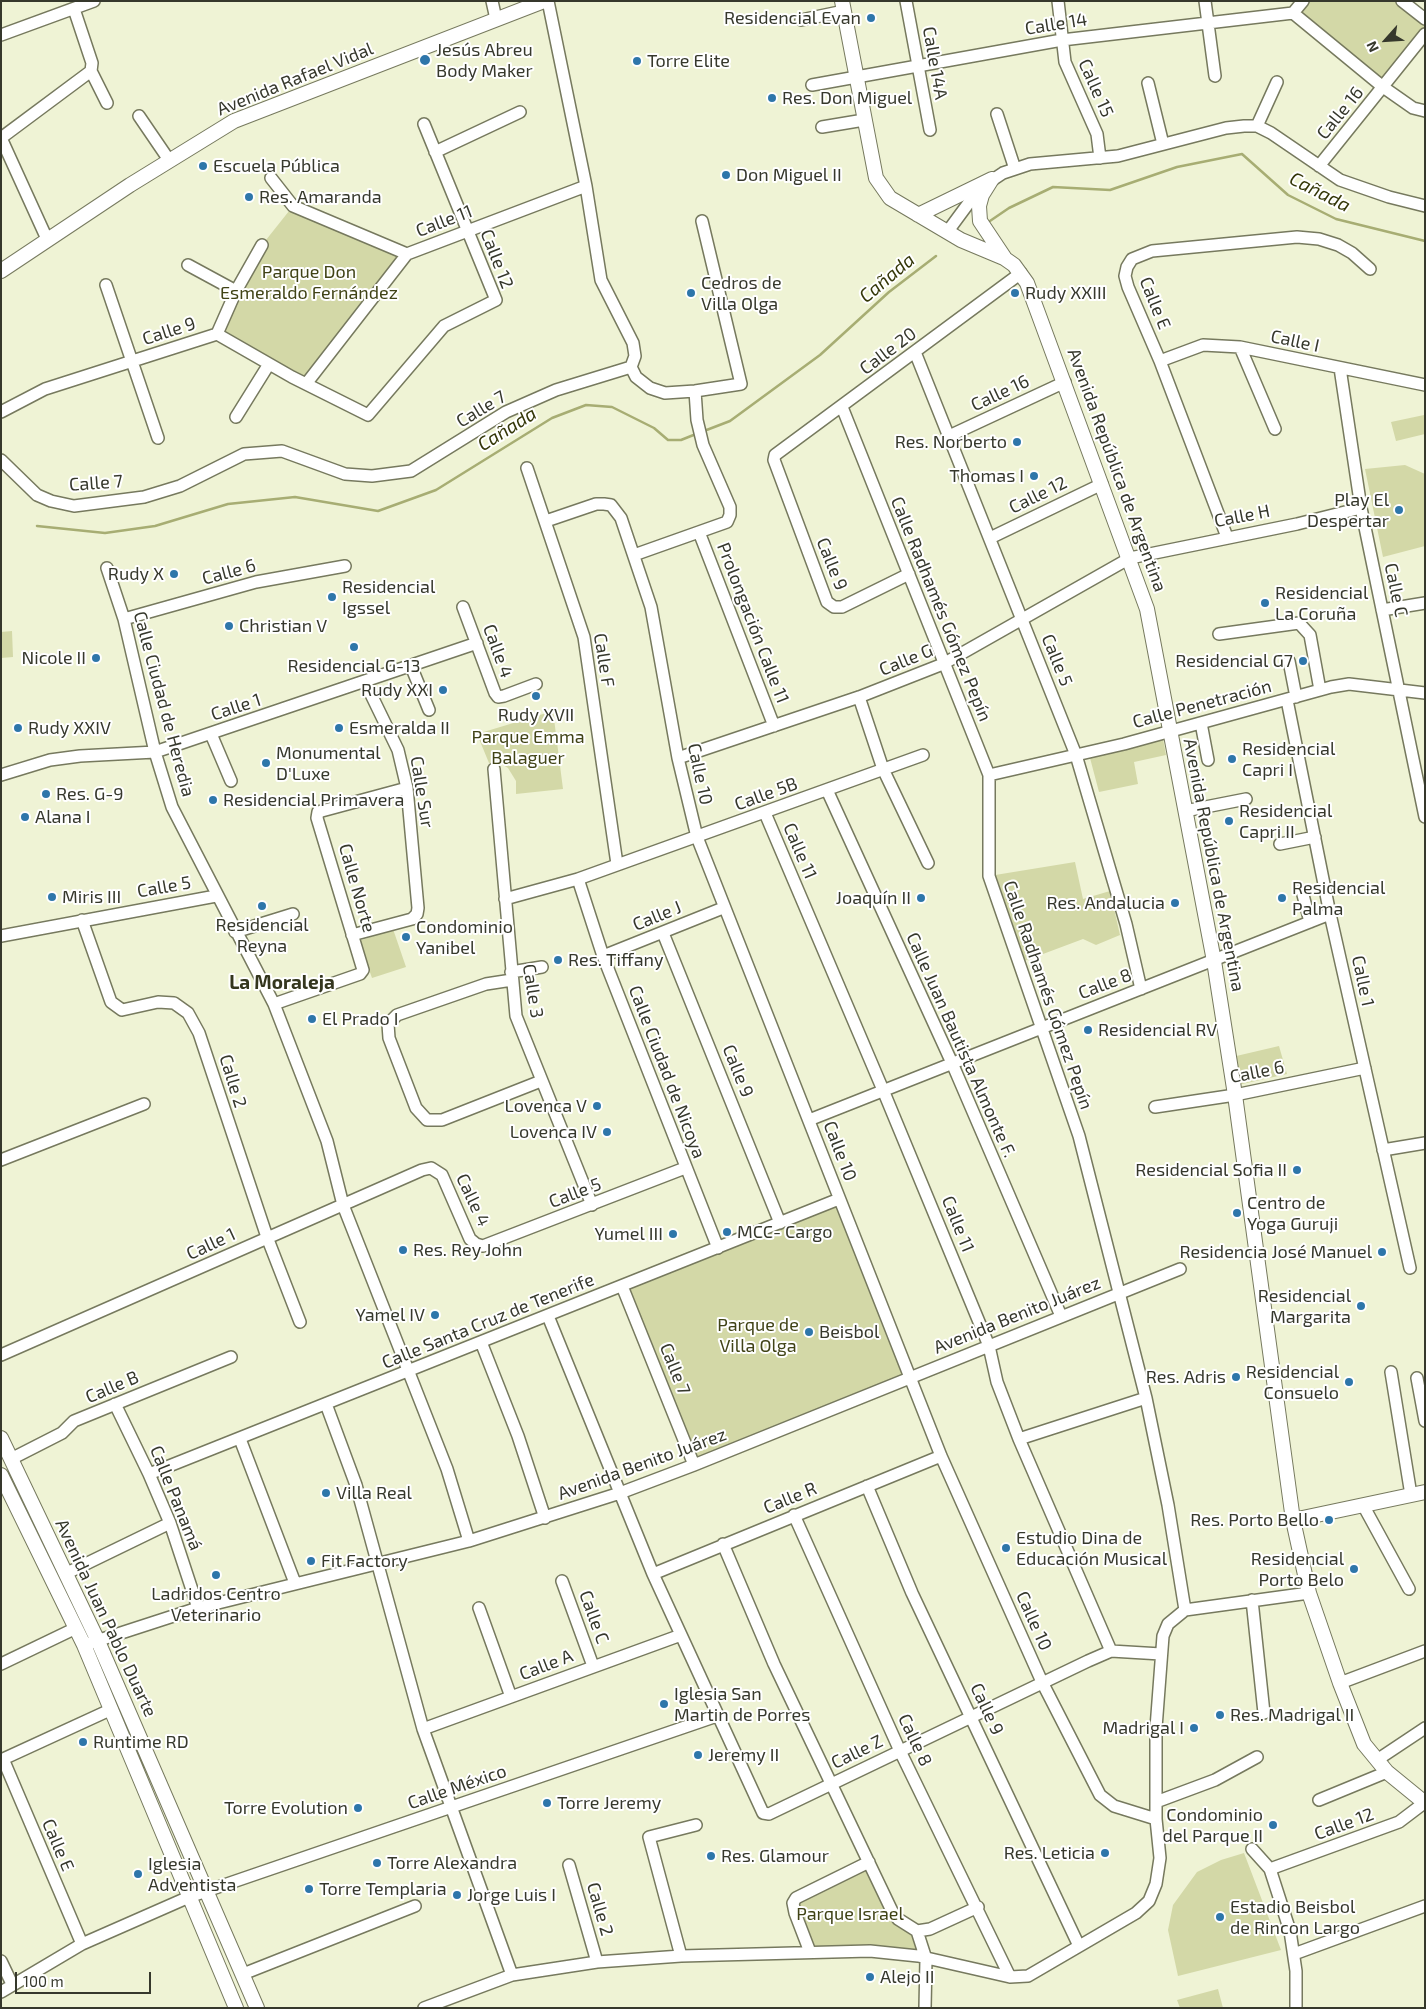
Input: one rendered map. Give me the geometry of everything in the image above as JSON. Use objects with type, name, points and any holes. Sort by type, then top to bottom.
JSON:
[{"type":"main road","name":"Avenida Rafael Vidal","points":[[1,271],[168,160],[234,121],[546,1]]},
{"type":"main road","name":"Avenida República de Argentina","points":[[843,6],[876,178],[890,198],[961,240],[1004,258],[1022,273],[1034,296],[1148,609],[1214,961],[1235,1095],[1293,1520],[1309,1593],[1340,1683],[1364,1744],[1387,1772],[1424,1803]]},
{"type":"main road","points":[[918,215],[992,178]]},
{"type":"main road","points":[[992,178],[982,195],[979,206],[980,221],[1004,258]]},
{"type":"main road","name":"Avenida Juan Pablo Duarte","points":[[1,1438],[97,1639],[208,1890],[257,2008]]},
{"type":"main road","name":"Avenida Juan Pablo Duarte","points":[[1,1475],[84,1645],[236,2008]]},
{"type":"main road","points":[[1293,1520],[1418,1494]]},
{"type":"street","points":[[1,35],[94,1]]},
{"type":"street","points":[[492,1],[496,19]]},
{"type":"street","points":[[546,1],[586,186],[601,280],[633,343],[635,356],[631,367],[636,377],[650,388],[665,392],[695,391],[741,384],[702,221]]},
{"type":"street","name":"Calle 14A","points":[[906,1],[930,130]]},
{"type":"street","name":"Calle 15","points":[[1058,1],[1062,40],[1070,78],[1097,134],[1100,158]]},
{"type":"street","points":[[1205,1],[1214,76]]},
{"type":"street","points":[[1303,1],[1293,13],[1383,87],[1413,108],[1425,111]]},
{"type":"street","points":[[1402,1],[1425,19]]},
{"type":"street","points":[[801,20],[843,6]]},
{"type":"street","points":[[47,240],[1,138],[90,71],[92,62],[74,9]]},
{"type":"street","name":"Calle 14","points":[[812,85],[1062,40],[1208,21],[1293,13]]},
{"type":"street","name":"Calle 16","points":[[1318,166],[1425,34]]},
{"type":"street","points":[[90,71],[107,103]]},
{"type":"street","points":[[1257,126],[1277,82]]},
{"type":"street","points":[[1148,83],[1163,144]]},
{"type":"street","points":[[436,152],[520,112]]},
{"type":"street","points":[[997,114],[1015,168]]},
{"type":"street","points":[[139,116],[168,160]]},
{"type":"street","points":[[822,128],[864,120]]},
{"type":"street","name":"Calle 12","points":[[368,415],[444,326],[496,300],[424,124]]},
{"type":"street","points":[[948,231],[968,202],[992,178],[1015,168],[1046,162],[1100,158],[1136,152],[1226,128],[1257,126],[1284,141],[1340,180],[1425,206]]},
{"type":"street","name":"Calle 11","points":[[271,178],[293,206],[407,254],[586,186]]},
{"type":"street","name":"Calle E","points":[[1227,536],[1160,361],[1125,276],[1127,267],[1132,259],[1142,254],[1297,238],[1320,240],[1338,245],[1352,253],[1370,269]]},
{"type":"street","points":[[217,334],[236,291],[262,245]]},
{"type":"street","points":[[306,384],[407,254]]},
{"type":"street","points":[[188,265],[236,291]]},
{"type":"street","name":"Calle 20","points":[[775,455],[1022,273]]},
{"type":"street","points":[[106,285],[158,438]]},
{"type":"street","name":"Calle 9","points":[[1,412],[45,389],[217,334],[306,384],[368,415]]},
{"type":"street","name":"Calle I","points":[[1160,361],[1202,345],[1240,346],[1425,385]]},
{"type":"street","points":[[1240,346],[1275,428]]},
{"type":"street","name":"Calle 5","points":[[915,352],[1076,754],[1126,924],[1141,989]]},
{"type":"street","points":[[236,418],[269,364]]},
{"type":"street","name":"Calle 7","points":[[1,460],[37,495],[51,501],[74,506],[144,497],[180,486],[244,454],[282,451],[345,474],[372,476],[392,474],[411,471],[514,408],[556,390],[631,367]]},
{"type":"street","name":"Calle C","points":[[1340,368],[1361,508],[1425,817]]},
{"type":"street","name":"Calle 16","points":[[949,436],[1065,382]]},
{"type":"street","points":[[634,555],[727,522],[730,515],[730,507],[703,445],[696,420],[695,391]]},
{"type":"street","name":"Calle Radhamés Gómez Pepín","points":[[842,407],[943,664],[989,775],[989,876],[1079,1136],[1146,1398],[1168,1505],[1185,1610]]},
{"type":"street","name":"Calle 9","points":[[775,455],[774,460],[827,602],[834,607],[842,607],[909,574]]},
{"type":"street","name":"Calle F","points":[[527,468],[584,637],[617,864]]},
{"type":"street","name":"Calle 12","points":[[990,538],[1102,484]]},
{"type":"street","name":"Calle 10","points":[[546,521],[596,504],[611,505],[621,518],[651,607],[678,758],[697,837],[723,908],[809,1120],[941,1456],[1042,1682],[1100,1795],[1114,1806],[1156,1819]]},
{"type":"street","name":"Calle H","points":[[1130,558],[1227,536],[1297,524],[1361,508]]},
{"type":"street","name":"Prolongación Calle 11","points":[[699,532],[774,726]]},
{"type":"street","name":"Calle G","points":[[678,758],[859,698],[943,664],[1130,558]]},
{"type":"street","name":"Calle 6","points":[[124,619],[256,582],[345,566]]},
{"type":"street","name":"Calle Ciudad de Heredia","points":[[107,568],[124,619],[155,752],[172,808],[216,896],[274,1004],[327,1141],[343,1205],[410,1371],[447,1470],[469,1541]]},
{"type":"street","points":[[1382,610],[1425,602]]},
{"type":"street","name":"Calle 4","points":[[463,607],[498,697],[536,684]]},
{"type":"street","points":[[1219,634],[1299,623],[1310,635],[1320,690]]},
{"type":"street","name":"Calle 1","points":[[1,776],[50,760],[80,756],[155,752],[477,643]]},
{"type":"street","name":"Calle 1","points":[[1289,661],[1292,698],[1330,914],[1410,1268]]},
{"type":"street","points":[[411,666],[429,710]]},
{"type":"street","name":"Calle Sur","points":[[352,935],[412,919],[417,914],[407,788],[398,750],[365,682]]},
{"type":"street","name":"Calle Penetración","points":[[989,775],[1170,732],[1320,690],[1349,684],[1425,693]]},
{"type":"street","points":[[859,698],[883,769],[928,863]]},
{"type":"street","points":[[1201,723],[1208,760]]},
{"type":"street","points":[[211,734],[231,781]]},
{"type":"street","name":"Calle 5B","points":[[505,899],[578,879],[923,755]]},
{"type":"street","name":"Calle 3","points":[[494,769],[516,1016],[592,1205]]},
{"type":"street","name":"Calle Norte","points":[[274,1004],[360,974],[363,970],[317,818],[318,812],[407,788]]},
{"type":"street","name":"Calle Juan Bautista Almonte F.","points":[[828,790],[952,1064],[1060,1316]]},
{"type":"street","points":[[1185,811],[1246,799]]},
{"type":"street","name":"Calle 11","points":[[765,813],[884,1090],[989,1346],[997,1382],[1019,1439],[1111,1652]]},
{"type":"street","points":[[1280,844],[1315,837]]},
{"type":"street","name":"Calle Ciudad de Nicoya","points":[[578,879],[603,956],[718,1248]]},
{"type":"street","points":[[1302,891],[1310,922]]},
{"type":"street","name":"Calle 5","points":[[1,936],[216,896]]},
{"type":"street","name":"Calle J","points":[[603,956],[723,908]]},
{"type":"street","points":[[235,932],[293,914]]},
{"type":"street","name":"Calle 8","points":[[809,1120],[1330,914]]},
{"type":"street","name":"Calle 2","points":[[82,920],[111,1002],[116,1007],[122,1010],[168,1002],[188,1013],[206,1052],[267,1237],[300,1322]]},
{"type":"street","name":"Calle 9","points":[[663,933],[780,1223]]},
{"type":"street","points":[[541,1081],[442,1120],[427,1120],[416,1108],[389,1038],[388,1024],[397,1015],[542,967]]},
{"type":"street","name":"Calle 6","points":[[1155,1107],[1235,1095],[1364,1068]]},
{"type":"street","points":[[1,1160],[144,1104]]},
{"type":"street","points":[[1383,1150],[1425,1143]]},
{"type":"street","name":"Calle 1","points":[[1,1355],[196,1271],[267,1237],[422,1170],[430,1168],[437,1170]]},
{"type":"street","name":"Calle 5","points":[[476,1244],[483,1246],[491,1244],[685,1168]]},
{"type":"street","name":"Calle 4","points":[[437,1170],[446,1183],[466,1231],[476,1244]]},
{"type":"street","name":"Calle Santa Cruz de Tenerife","points":[[150,1474],[839,1199]]},
{"type":"street","name":"Avenida Benito Juárez","points":[[84,1645],[97,1639],[198,1608],[296,1582],[469,1541],[620,1493],[694,1465],[1180,1268]]},
{"type":"street","name":"Calle 7","points":[[622,1286],[694,1465]]},
{"type":"street","points":[[548,1316],[653,1574],[717,1716]]},
{"type":"street","points":[[481,1342],[518,1436],[545,1518]]},
{"type":"street","name":"Calle B","points":[[11,1459],[62,1434],[74,1421],[231,1357]]},
{"type":"street","points":[[1390,1372],[1418,1494]]},
{"type":"street","points":[[1417,1378],[1425,1421]]},
{"type":"street","points":[[1019,1439],[1146,1398]]},
{"type":"street","name":"Calle Panamá","points":[[115,1404],[150,1474],[170,1523],[198,1608]]},
{"type":"street","points":[[326,1404],[356,1485],[423,1729],[512,1974]]},
{"type":"street","points":[[240,1439],[296,1582]]},
{"type":"street","name":"Calle R","points":[[653,1574],[941,1456]]},
{"type":"street","name":"Calle 9","points":[[866,1486],[912,1593],[1078,1946]]},
{"type":"street","points":[[1363,1505],[1409,1589]]},
{"type":"street","name":"Calle 8","points":[[794,1515],[900,1751],[978,1907],[1010,1977]]},
{"type":"street","points":[[65,1574],[170,1523]]},
{"type":"street","points":[[723,1544],[774,1664],[892,1911],[898,1919],[917,1931],[926,1959],[925,2008]]},
{"type":"street","name":"Calle C","points":[[562,1581],[593,1666]]},
{"type":"street","points":[[424,2008],[512,1974],[597,1962],[681,1956],[870,1951],[926,1959],[1010,1977],[1028,1976],[1136,1913],[1149,1901],[1156,1884],[1160,1858],[1156,1819],[1156,1728],[1163,1636],[1168,1624],[1185,1610],[1309,1593]]},
{"type":"street","points":[[1252,1600],[1264,1712]]},
{"type":"street","points":[[479,1608],[511,1697]]},
{"type":"street","points":[[1,1664],[76,1628]]},
{"type":"street","name":"Calle A","points":[[423,1729],[681,1635]]},
{"type":"street","points":[[1340,1683],[1425,1651]]},
{"type":"street","name":"Calle Z","points":[[717,1716],[763,1813],[769,1814],[970,1716],[1111,1652],[1161,1654]]},
{"type":"street","points":[[2,1760],[112,1709]]},
{"type":"street","name":"Calle México","points":[[190,1897],[717,1716]]},
{"type":"street","points":[[1377,1760],[1425,1728]]},
{"type":"street","points":[[1156,1802],[1215,1780],[1257,1757]]},
{"type":"street","name":"Calle E","points":[[2,1760],[82,1944]]},
{"type":"street","points":[[1319,1800],[1387,1772]]},
{"type":"street","name":"Calle 12","points":[[1270,1869],[1399,1822],[1424,1803]]},
{"type":"street","points":[[681,1956],[649,1837],[696,1826]]},
{"type":"street","points":[[1252,1849],[1270,1869],[1290,1931],[1294,1954],[1296,2008]]},
{"type":"street","points":[[810,1952],[795,1913],[793,1903],[796,1898],[868,1862]]},
{"type":"street","name":"Calle 2","points":[[569,1865],[597,1962]]},
{"type":"street","points":[[1,1992],[82,1944],[190,1897]]},
{"type":"street","points":[[243,1974],[415,1906]]},
{"type":"street","points":[[1294,1954],[1425,1906]]},
{"type":"street","points":[[917,1931],[937,1926],[978,1907]]},
{"type":"street","points":[[1,1961],[12,1984]]},
{"type":"green space","points":[[1303,1],[1402,1],[1425,19],[1425,34],[1383,87],[1293,13]]},
{"type":"green space","name":"Parque Don Esmeraldo Fernández","points":[[293,206],[407,254],[306,384],[217,334],[262,245]]},
{"type":"green space","points":[[1424,415],[1425,434],[1396,441],[1391,422]]},
{"type":"green space","name":"Play El Despertar","points":[[1405,465],[1425,474],[1425,546],[1383,557],[1365,469]]},
{"type":"green space","points":[[12,631],[13,657],[1,658],[1,632]]},
{"type":"green space","name":"Parque Emma Balaguer","points":[[553,711],[563,789],[516,794],[516,781],[508,768],[498,762],[489,763],[477,734]]},
{"type":"green space","points":[[1163,739],[1166,755],[1134,762],[1138,784],[1099,792],[1090,758]]},
{"type":"green space","points":[[1075,862],[1083,899],[1110,891],[1120,935],[1096,945],[1083,939],[1019,963],[989,876]]},
{"type":"green space","points":[[393,929],[406,967],[372,978],[359,941]]},
{"type":"green space","points":[[1279,1046],[1287,1074],[1238,1085],[1232,1057]]},
{"type":"green space","name":"Parque de Villa Olga","points":[[839,1199],[909,1378],[694,1465],[622,1286]]},
{"type":"green space","name":"Estadio Beisbol de Rincon Largo","points":[[1244,1853],[1281,1950],[1178,1976],[1168,1930],[1173,1905],[1197,1872],[1221,1860]]},
{"type":"green space","name":"Parque Israel","points":[[869,1862],[892,1911],[917,1931],[926,1959],[810,1952],[796,1898]]},
{"type":"green space","points":[[1218,1989],[1223,2008],[1180,2008],[1177,2000]]},
{"type":"waterway","name":"Cañada","points":[[987,223],[1009,208],[1053,187],[1110,190],[1177,167],[1242,154],[1288,195],[1336,219],[1425,241]]},
{"type":"waterway","name":"Cañada","points":[[704,431],[730,421],[820,355],[889,292],[936,256]]},
{"type":"waterway","name":"Cañada","points":[[37,526],[105,533],[155,526],[228,504],[295,497],[378,511],[436,490],[552,418],[586,405],[612,407],[654,428],[668,440],[681,440],[696,434]]},
{"type":"place","name":"Residencial Evan","points":[[871,18]]},
{"type":"place","name":"Jesús Abreu Body Maker","points":[[425,60]]},
{"type":"place","name":"Torre Elite","points":[[637,61]]},
{"type":"place","name":"Res. Don Miguel","points":[[772,98]]},
{"type":"place","name":"Escuela Pública","points":[[203,166]]},
{"type":"place","name":"Don Miguel II","points":[[726,175]]},
{"type":"place","name":"Res. Amaranda","points":[[249,197]]},
{"type":"place","name":"Cedros de Villa Olga","points":[[691,293]]},
{"type":"place","name":"Rudy XXIII","points":[[1015,293]]},
{"type":"place","name":"Res. Norberto","points":[[1017,442]]},
{"type":"place","name":"Thomas I","points":[[1034,476]]},
{"type":"place","name":"Play El Despertar","points":[[1399,510]]},
{"type":"place","name":"Rudy X","points":[[174,574]]},
{"type":"place","name":"Residencial Igssel","points":[[332,597]]},
{"type":"place","name":"Residencial La Coruña","points":[[1265,603]]},
{"type":"place","name":"Christian V","points":[[229,626]]},
{"type":"place","name":"Residencial G-13","points":[[354,647]]},
{"type":"place","name":"Nicole II","points":[[96,658]]},
{"type":"place","name":"Residencial G7","points":[[1303,661]]},
{"type":"place","name":"Rudy XXI","points":[[443,690]]},
{"type":"place","name":"Rudy XVII","points":[[536,696]]},
{"type":"place","name":"Rudy XXIV","points":[[18,728]]},
{"type":"place","name":"Esmeralda II","points":[[339,728]]},
{"type":"place","name":"Residencial Capri I","points":[[1232,759]]},
{"type":"place","name":"Monumental D'Luxe","points":[[266,763]]},
{"type":"place","name":"Res. G-9","points":[[46,794]]},
{"type":"place","name":"Residencial Primavera","points":[[213,800]]},
{"type":"place","name":"Alana I","points":[[25,817]]},
{"type":"place","name":"Residencial Capri II","points":[[1229,821]]},
{"type":"place","name":"Miris III","points":[[52,897]]},
{"type":"place","name":"Joaquín II","points":[[921,898]]},
{"type":"place","name":"Residencial Palma","points":[[1282,898]]},
{"type":"place","name":"Res. Andalucia","points":[[1175,903]]},
{"type":"place","name":"Residencial Reyna","points":[[262,906]]},
{"type":"place","name":"Condominio Yanibel","points":[[406,937]]},
{"type":"place","name":"Res. Tiffany","points":[[558,960]]},
{"type":"place","name":"El Prado I","points":[[312,1019]]},
{"type":"place","name":"Residencial RV","points":[[1088,1030]]},
{"type":"place","name":"Lovenca V","points":[[597,1106]]},
{"type":"place","name":"Lovenca IV","points":[[607,1132]]},
{"type":"place","name":"Residencial Sofia II","points":[[1297,1170]]},
{"type":"place","name":"Centro de Yoga Guruji","points":[[1237,1213]]},
{"type":"place","name":"MCC- Cargo","points":[[727,1232]]},
{"type":"place","name":"Yumel III","points":[[673,1234]]},
{"type":"place","name":"Res. Rey John","points":[[403,1250]]},
{"type":"place","name":"Residencia José Manuel","points":[[1382,1252]]},
{"type":"place","name":"Residencial Margarita","points":[[1361,1306]]},
{"type":"place","name":"Yamel IV","points":[[435,1315]]},
{"type":"place","name":"Beisbol","points":[[809,1332]]},
{"type":"place","name":"Res. Adris","points":[[1236,1377]]},
{"type":"place","name":"Residencial Consuelo","points":[[1349,1382]]},
{"type":"place","name":"Villa Real","points":[[326,1493]]},
{"type":"place","name":"Res. Porto Bello","points":[[1329,1520]]},
{"type":"place","name":"Estudio Dina de Educación Musical","points":[[1006,1548]]},
{"type":"place","name":"Fit Factory","points":[[311,1561]]},
{"type":"place","name":"Residencial Porto Belo","points":[[1354,1569]]},
{"type":"place","name":"Ladridos Centro Veterinario","points":[[216,1575]]},
{"type":"place","name":"Iglesia San Martin de Porres","points":[[664,1704]]},
{"type":"place","name":"Res. Madrigal II","points":[[1220,1715]]},
{"type":"place","name":"Madrigal I","points":[[1194,1728]]},
{"type":"place","name":"Runtime RD","points":[[83,1742]]},
{"type":"place","name":"Jeremy II","points":[[698,1755]]},
{"type":"place","name":"Torre Jeremy","points":[[547,1803]]},
{"type":"place","name":"Torre Evolution","points":[[358,1808]]},
{"type":"place","name":"Condominio del Parque II","points":[[1273,1825]]},
{"type":"place","name":"Res. Leticia","points":[[1105,1853]]},
{"type":"place","name":"Res. Glamour","points":[[711,1856]]},
{"type":"place","name":"Torre Alexandra","points":[[377,1863]]},
{"type":"place","name":"Iglesia Adventista","points":[[138,1874]]},
{"type":"place","name":"Torre Templaria","points":[[309,1889]]},
{"type":"place","name":"Jorge Luis I","points":[[457,1895]]},
{"type":"place","name":"Estadio Beisbol de Rincon Largo","points":[[1220,1917]]},
{"type":"place","name":"Alejo II","points":[[870,1977]]},
{"type":"district","name":"La Moraleja","points":[[282,983]]}]
